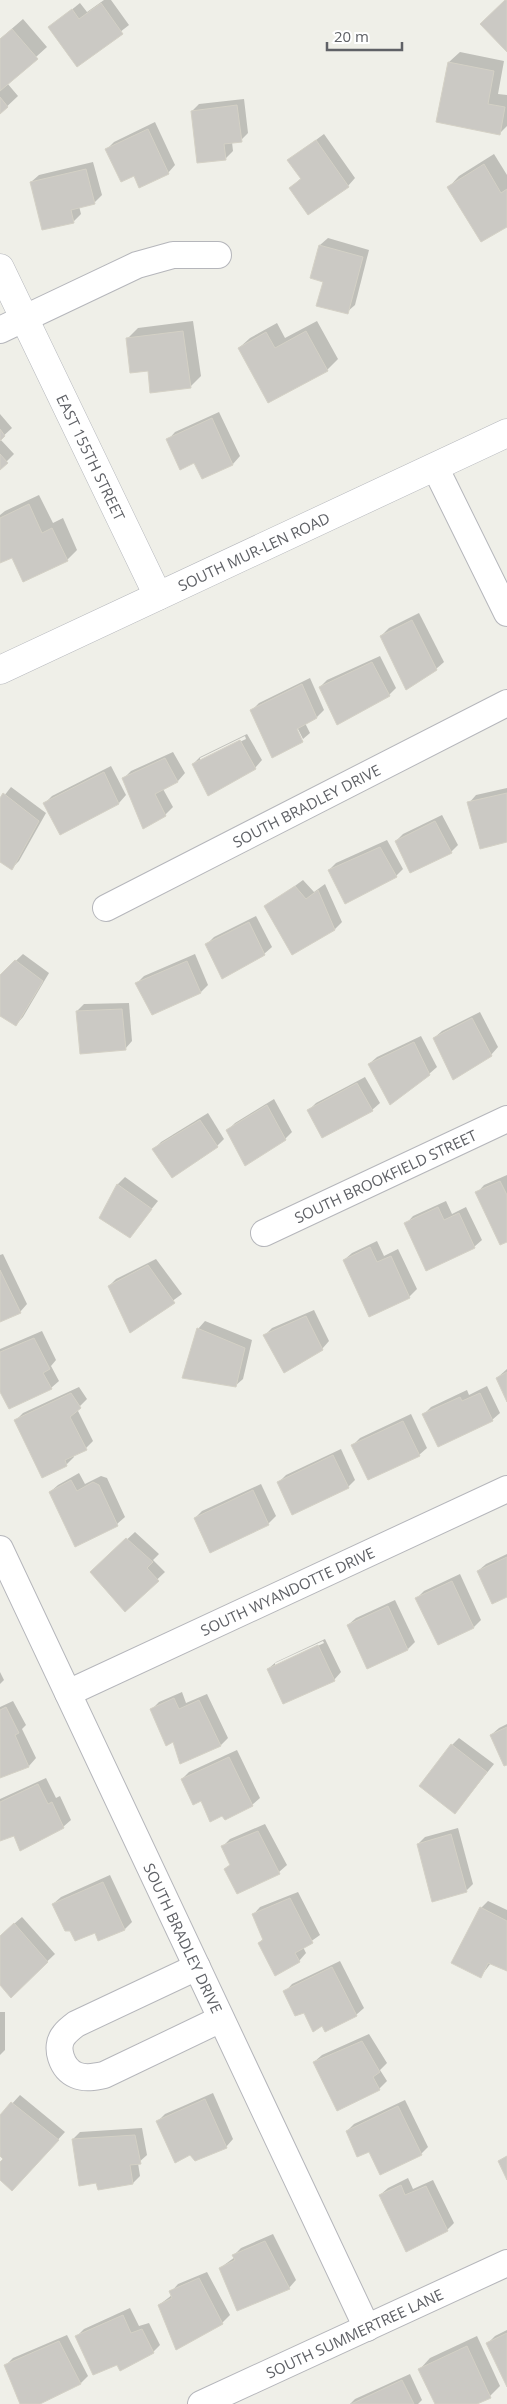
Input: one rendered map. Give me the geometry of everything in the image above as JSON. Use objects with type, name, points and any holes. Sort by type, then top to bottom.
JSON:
[{"type":"main road","name":"EAST 155TH STREET","points":[[0,268],[158,596]]},
{"type":"main road","name":"SOUTH MUR-LEN ROAD","points":[[0,670],[507,433]]},
{"type":"street","points":[[0,330],[137,265],[173,255],[218,255]]},
{"type":"street","points":[[435,467],[507,613]]},
{"type":"street","name":"SOUTH BRADLEY DRIVE","points":[[106,908],[507,703]]},
{"type":"street","name":"SOUTH BROOKFIELD STREET","points":[[264,1233],[507,1118]]},
{"type":"street","name":"SOUTH WYANDOTTE DRIVE","points":[[68,1694],[507,1489]]},
{"type":"street","name":"SOUTH BRADLEY DRIVE","points":[[0,1549],[367,2328]]},
{"type":"street","points":[[197,1966],[76,2024],[62,2036],[59,2053],[64,2066],[76,2075],[89,2078],[104,2076],[221,2019]]},
{"type":"street","name":"SOUTH SUMMERTREE LANE","points":[[201,2404],[507,2263]]},
{"type":"building","points":[[507,0],[507,52],[480,24]]},
{"type":"building","points":[[101,3],[123,34],[77,67],[48,27],[72,9],[79,19]]},
{"type":"building","points":[[12,29],[38,59],[0,91],[0,39]]},
{"type":"building","points":[[448,62],[494,71],[488,104],[505,107],[500,135],[436,122]]},
{"type":"building","points":[[0,97],[8,107],[0,114]]},
{"type":"building","points":[[237,105],[242,142],[224,144],[226,160],[197,163],[191,111]]},
{"type":"building","points":[[148,129],[169,174],[139,188],[134,176],[121,182],[105,149]]},
{"type":"building","points":[[316,140],[349,187],[308,215],[289,188],[301,179],[287,160]]},
{"type":"building","points":[[484,164],[501,193],[507,189],[507,227],[481,242],[447,187]]},
{"type":"building","points":[[86,169],[95,204],[71,210],[74,223],[42,230],[30,182]]},
{"type":"building","points":[[319,245],[363,257],[348,314],[316,306],[323,282],[310,278]]},
{"type":"building","points":[[183,331],[191,388],[150,393],[148,371],[130,373],[126,338]]},
{"type":"building","points":[[306,331],[328,371],[268,403],[238,348],[266,332],[275,348]]},
{"type":"building","points":[[212,418],[233,465],[202,479],[194,463],[180,470],[166,439]]},
{"type":"building","points":[[0,429],[5,436],[0,441]]},
{"type":"building","points":[[0,454],[8,463],[0,470]]},
{"type":"building","points":[[29,504],[42,533],[52,528],[68,561],[23,582],[12,558],[0,563],[0,518]]},
{"type":"building","points":[[412,620],[437,670],[406,690],[380,636]]},
{"type":"building","points":[[372,662],[390,696],[337,725],[319,687]]},
{"type":"building","points":[[302,684],[317,718],[297,729],[303,742],[272,758],[250,710]]},
{"type":"building","points":[[240,740],[256,769],[208,796],[192,764]]},
{"type":"building","points":[[165,758],[178,782],[155,794],[166,816],[143,829],[122,778]]},
{"type":"building","points":[[104,772],[119,804],[60,835],[43,803]]},
{"type":"building","points":[[3,793],[39,821],[12,870],[0,862],[0,798]]},
{"type":"building","points":[[507,793],[507,842],[480,849],[467,802]]},
{"type":"building","points":[[435,821],[452,853],[410,873],[395,841]]},
{"type":"building","points":[[380,847],[397,877],[345,904],[328,870]]},
{"type":"building","points":[[295,886],[306,899],[318,890],[335,930],[292,955],[264,906]]},
{"type":"building","points":[[249,922],[265,955],[222,979],[205,944]]},
{"type":"building","points":[[15,960],[43,981],[16,1026],[0,1016],[0,975]]},
{"type":"building","points":[[187,961],[201,993],[152,1015],[135,983]]},
{"type":"building","points":[[122,1009],[126,1050],[80,1054],[76,1011]]},
{"type":"building","points":[[472,1018],[492,1056],[453,1080],[433,1038]]},
{"type":"building","points":[[414,1042],[430,1075],[390,1105],[368,1064]]},
{"type":"building","points":[[357,1083],[373,1111],[322,1138],[307,1110]]},
{"type":"building","points":[[267,1105],[286,1140],[245,1166],[226,1130]]},
{"type":"building","points":[[200,1120],[218,1147],[172,1178],[152,1149]]},
{"type":"building","points":[[500,1181],[507,1195],[507,1242],[500,1245],[475,1192]]},
{"type":"building","points":[[117,1184],[152,1209],[130,1238],[99,1218]]},
{"type":"building","points":[[438,1207],[444,1220],[459,1213],[475,1248],[426,1271],[404,1223]]},
{"type":"building","points":[[370,1247],[377,1262],[391,1256],[410,1298],[369,1317],[343,1260]]},
{"type":"building","points":[[148,1265],[175,1303],[130,1333],[108,1286]]},
{"type":"building","points":[[0,1270],[21,1313],[0,1322]]},
{"type":"building","points":[[306,1316],[323,1350],[284,1373],[263,1335]]},
{"type":"building","points":[[197,1328],[245,1348],[236,1387],[182,1378]]},
{"type":"building","points":[[34,1338],[50,1369],[43,1373],[52,1389],[9,1409],[0,1392],[0,1352]]},
{"type":"building","points":[[507,1372],[507,1402],[496,1378]]},
{"type":"building","points":[[71,1393],[81,1408],[70,1417],[87,1450],[65,1460],[67,1466],[42,1478],[14,1420]]},
{"type":"building","points":[[480,1393],[493,1421],[438,1447],[422,1414],[460,1397],[462,1401]]},
{"type":"building","points":[[403,1421],[420,1456],[368,1480],[351,1445]]},
{"type":"building","points":[[333,1455],[349,1488],[292,1515],[277,1482]]},
{"type":"building","points":[[71,1480],[77,1491],[93,1482],[99,1485],[118,1526],[75,1547],[49,1492]]},
{"type":"building","points":[[253,1490],[269,1525],[210,1553],[194,1518]]},
{"type":"building","points":[[126,1538],[153,1562],[147,1568],[159,1581],[125,1612],[90,1572]]},
{"type":"building","points":[[507,1557],[507,1597],[492,1604],[477,1571]]},
{"type":"building","points":[[452,1581],[474,1628],[438,1645],[415,1598]]},
{"type":"building","points":[[388,1606],[408,1650],[367,1669],[347,1625]]},
{"type":"building","points":[[318,1645],[335,1681],[283,1704],[267,1669]]},
{"type":"building","points":[[174,1698],[179,1709],[199,1700],[221,1746],[180,1764],[173,1742],[166,1746],[150,1709]]},
{"type":"building","points":[[6,1707],[19,1733],[15,1735],[29,1767],[0,1778],[0,1710]]},
{"type":"building","points":[[507,1727],[507,1765],[504,1766],[490,1735]]},
{"type":"building","points":[[451,1744],[487,1772],[455,1814],[419,1786]]},
{"type":"building","points":[[229,1757],[253,1806],[225,1820],[222,1816],[210,1822],[201,1801],[193,1805],[181,1779]]},
{"type":"building","points":[[38,1784],[48,1804],[52,1802],[64,1828],[20,1851],[14,1836],[0,1841],[0,1802]]},
{"type":"building","points":[[258,1831],[280,1874],[237,1894],[224,1869],[230,1865],[221,1846]]},
{"type":"building","points":[[451,1834],[467,1892],[432,1902],[417,1844]]},
{"type":"building","points":[[103,1882],[125,1930],[98,1941],[95,1933],[75,1941],[70,1931],[65,1931],[52,1904]]},
{"type":"building","points":[[290,1898],[313,1943],[295,1953],[300,1962],[275,1976],[258,1943],[263,1940],[252,1914]]},
{"type":"building","points":[[480,1907],[507,1921],[507,1971],[488,1963],[481,1978],[451,1963]]},
{"type":"building","points":[[14,1923],[48,1962],[11,1998],[0,1985],[0,1936]]},
{"type":"building","points":[[332,1967],[357,2016],[325,2032],[322,2026],[313,2032],[304,2013],[295,2016],[283,1991]]},
{"type":"building","points":[[362,2041],[380,2072],[373,2077],[380,2090],[337,2111],[313,2062]]},
{"type":"building","points":[[205,2099],[227,2148],[195,2161],[190,2155],[175,2163],[156,2121]]},
{"type":"building","points":[[11,2102],[59,2140],[12,2191],[0,2180],[0,2162],[3,2159],[0,2156],[0,2115]]},
{"type":"building","points":[[398,2106],[422,2155],[380,2175],[369,2152],[357,2157],[346,2131]]},
{"type":"building","points":[[135,2135],[141,2164],[130,2165],[133,2184],[98,2190],[96,2183],[79,2186],[72,2139]]},
{"type":"building","points":[[507,2156],[507,2180],[498,2161]]},
{"type":"building","points":[[401,2185],[405,2195],[426,2186],[448,2231],[406,2252],[379,2195]]},
{"type":"building","points":[[265,2241],[290,2289],[237,2311],[219,2268],[235,2260],[232,2255]]},
{"type":"building","points":[[199,2278],[223,2324],[176,2350],[158,2305],[172,2298],[169,2291]]},
{"type":"building","points":[[123,2315],[131,2333],[142,2329],[154,2353],[120,2371],[117,2365],[93,2375],[75,2336]]},
{"type":"building","points":[[507,2333],[507,2387],[486,2343]]},
{"type":"building","points":[[59,2341],[81,2384],[40,2404],[20,2404],[4,2365]]},
{"type":"building","points":[[467,2346],[491,2398],[477,2404],[435,2404],[418,2369]]},
{"type":"building","points":[[402,2380],[414,2404],[351,2404]]}]
